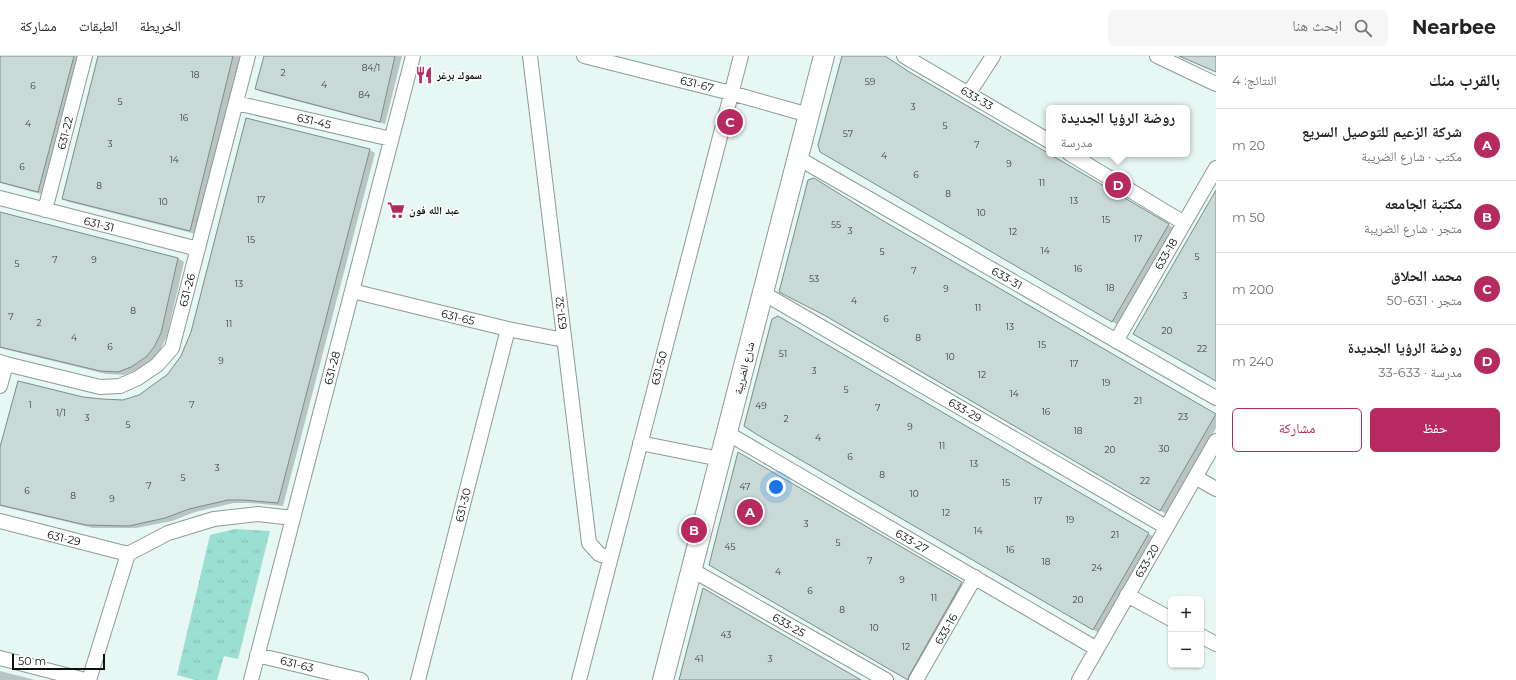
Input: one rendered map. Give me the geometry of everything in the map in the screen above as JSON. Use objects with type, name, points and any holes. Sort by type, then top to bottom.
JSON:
[{"type":"street","name":"631-22","points":[[45,210],[85,56]]},
{"type":"street","name":"631-26","points":[[3,363],[100,387],[120,386],[138,378],[157,365],[172,348],[248,56]]},
{"type":"street","name":"631-28","points":[[251,680],[413,56]]},
{"type":"street","name":"631-32","points":[[530,56],[590,543],[599,554],[610,558]]},
{"type":"street","name":"631-67","points":[[584,56],[731,93],[809,115]]},
{"type":"street","name":"631-50","points":[[579,680],[741,56]]},
{"type":"street","name":"شارع الضريبة","points":[[663,680],[824,56]]},
{"type":"street","name":"633-33","points":[[904,56],[1046,139]]},
{"type":"street","points":[[969,93],[993,56]]},
{"type":"street","points":[[1157,56],[1216,84]]},
{"type":"street","name":"631-45","points":[[236,103],[391,139]]},
{"type":"street","points":[[1075,157],[1184,223]]},
{"type":"street","name":"633-31","points":[[798,158],[1216,398]]},
{"type":"street","name":"633-18","points":[[1116,341],[1216,168]]},
{"type":"street","name":"631-31","points":[[0,198],[198,249]]},
{"type":"street","name":"631-65","points":[[352,291],[508,329],[564,340]]},
{"type":"street","name":"633-29","points":[[763,293],[1166,528]]},
{"type":"street","name":"631-30","points":[[418,680],[508,329]]},
{"type":"street","points":[[0,386],[3,363]]},
{"type":"street","name":"633-27","points":[[727,433],[1097,648]]},
{"type":"street","name":"633-20","points":[[1079,680],[1216,441]]},
{"type":"street","points":[[640,443],[720,459]]},
{"type":"street","points":[[1195,477],[1216,489]]},
{"type":"street","points":[[89,680],[128,554],[168,533],[214,519],[258,514],[292,518]]},
{"type":"street","name":"631-29","points":[[0,521],[128,554]]},
{"type":"street","name":"633-25","points":[[692,570],[886,680]]},
{"type":"street","name":"633-16","points":[[916,680],[975,577]]},
{"type":"street","points":[[1128,595],[1168,617]]},
{"type":"street","points":[[1204,638],[1216,644]]},
{"type":"street","name":"631-63","points":[[257,655],[361,680]]},
{"type":"street","points":[[0,658],[85,680]]},
{"type":"green space","points":[[235,529],[270,531],[238,659],[224,656],[217,680],[195,680],[177,675],[210,535]]},
{"type":"building","points":[[0,56],[74,56],[38,192],[0,182]]},
{"type":"building","points":[[98,56],[233,56],[190,231],[62,199]]},
{"type":"building","points":[[264,56],[395,56],[380,122],[255,89]]},
{"type":"building","points":[[842,56],[885,56],[911,73],[1046,152],[1046,157],[1055,157],[1169,224],[1112,322],[820,152],[818,145]]},
{"type":"building","points":[[1179,56],[1216,56],[1216,72]]},
{"type":"building","points":[[246,118],[370,149],[278,503],[228,500],[189,509],[165,518],[129,526],[86,525],[0,505],[0,447],[18,381],[83,397],[123,400],[139,395],[167,375],[181,356],[191,332]]},
{"type":"building","points":[[814,178],[880,219],[1216,414],[1160,511],[824,315],[779,292],[808,180]]},
{"type":"building","points":[[1216,190],[1216,381],[1133,334]]},
{"type":"building","points":[[0,212],[178,258],[161,333],[154,347],[146,357],[131,367],[118,372],[100,371],[0,347]]},
{"type":"building","points":[[778,316],[1149,533],[1093,630],[744,426],[772,319]]},
{"type":"building","points":[[738,452],[962,582],[908,680],[709,565]]},
{"type":"building","points":[[703,588],[768,626],[861,680],[679,680]]},
{"type":"place","name":"سموك برغر","points":[[424,75]]},
{"type":"place","name":"محمد الحلاق","points":[[730,122]]},
{"type":"place","name":"روضة الرؤيا الجديدة","points":[[1118,185]]},
{"type":"place","name":"عبد الله فون","points":[[396,210]]},
{"type":"place","name":"شركة الزعيم للتوصيل السريع","points":[[750,512]]},
{"type":"place","name":"مكتبة الجامعه","points":[[694,530]]}]
